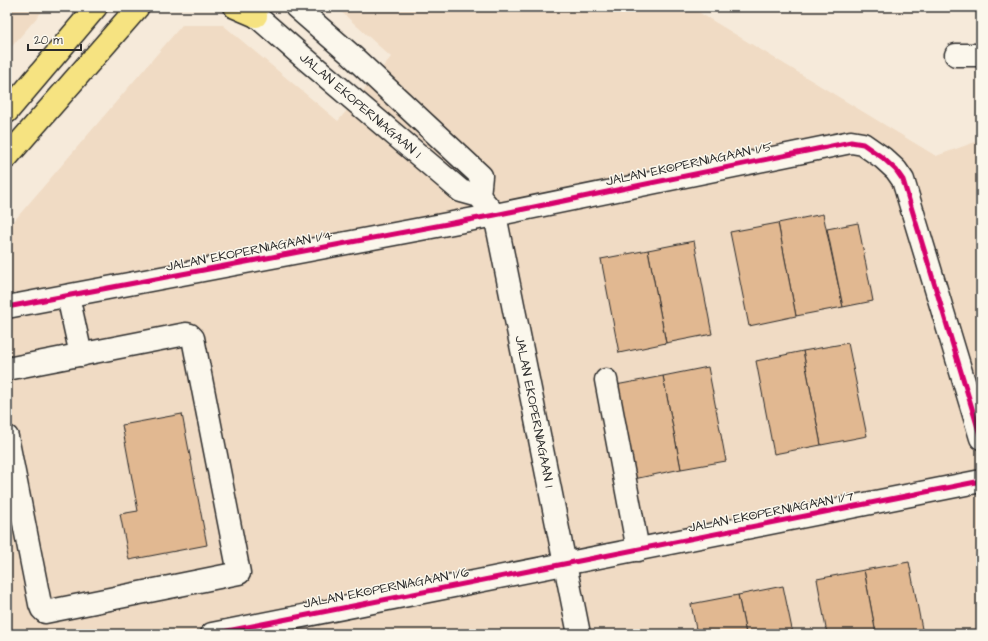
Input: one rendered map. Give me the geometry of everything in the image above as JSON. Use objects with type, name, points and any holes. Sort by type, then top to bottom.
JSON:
[{"type":"main road","points":[[7,112],[96,7]]},
{"type":"main road","points":[[7,158],[138,7]]},
{"type":"main road","points":[[105,46],[151,7]]},
{"type":"main road","points":[[235,7],[251,12]]},
{"type":"street","name":"JALAN EKOPERNIAGAAN 1","points":[[296,7],[350,54],[481,176],[479,196]]},
{"type":"street","name":"JALAN EKOPERNIAGAAN 1","points":[[251,12],[461,191],[479,196],[495,216],[579,634]]},
{"type":"street","points":[[302,56],[322,30]]},
{"type":"street","points":[[956,55],[981,55]]},
{"type":"street","name":"JALAN EKOPERNIAGAAN 1/5","points":[[495,216],[851,142],[863,144],[883,158],[896,170],[903,180],[981,438]]},
{"type":"street","name":"JALAN EKOPERNIAGAAN 1/4","points":[[7,308],[495,216]]},
{"type":"street","points":[[68,296],[80,355]]},
{"type":"street","points":[[7,369],[186,334],[190,335],[193,338],[239,573],[45,612],[40,604],[7,437]]},
{"type":"street","points":[[606,380],[638,550]]},
{"type":"street","name":"JALAN EKOPERNIAGAAN 1/7","points":[[565,564],[981,481]]},
{"type":"street","name":"JALAN EKOPERNIAGAAN 1/6","points":[[214,634],[565,564]]},
{"type":"shaded area","points":[[7,7],[46,7],[7,52]]},
{"type":"shaded area","points":[[336,7],[690,7],[936,156],[981,140],[981,634],[7,634],[7,229],[182,25],[223,25],[338,121],[391,57]]},
{"type":"building","points":[[823,214],[843,307],[796,316],[778,223]]},
{"type":"building","points":[[778,223],[796,316],[749,326],[730,232]]},
{"type":"building","points":[[858,223],[873,301],[843,307],[827,229]]},
{"type":"building","points":[[694,241],[712,334],[666,343],[648,250]]},
{"type":"building","points":[[648,250],[666,343],[619,353],[601,259]]},
{"type":"building","points":[[848,343],[867,436],[821,445],[803,351]]},
{"type":"building","points":[[803,351],[821,445],[774,454],[756,361]]},
{"type":"building","points":[[708,367],[726,461],[681,469],[663,376]]},
{"type":"building","points":[[663,376],[681,469],[634,479],[616,385]]},
{"type":"building","points":[[182,414],[207,545],[129,560],[120,514],[138,511],[122,425]]},
{"type":"building","points":[[909,562],[923,634],[876,634],[864,570]]},
{"type":"building","points":[[864,570],[876,634],[827,634],[817,579]]},
{"type":"building","points":[[783,586],[793,634],[746,634],[738,595]]},
{"type":"building","points":[[738,595],[746,634],[697,634],[691,604]]},
{"type":"cycle path","points":[[7,307],[495,215],[851,142],[863,144],[883,158],[896,170],[903,180],[981,438]]},
{"type":"cycle path","points":[[212,634],[981,481]]}]
